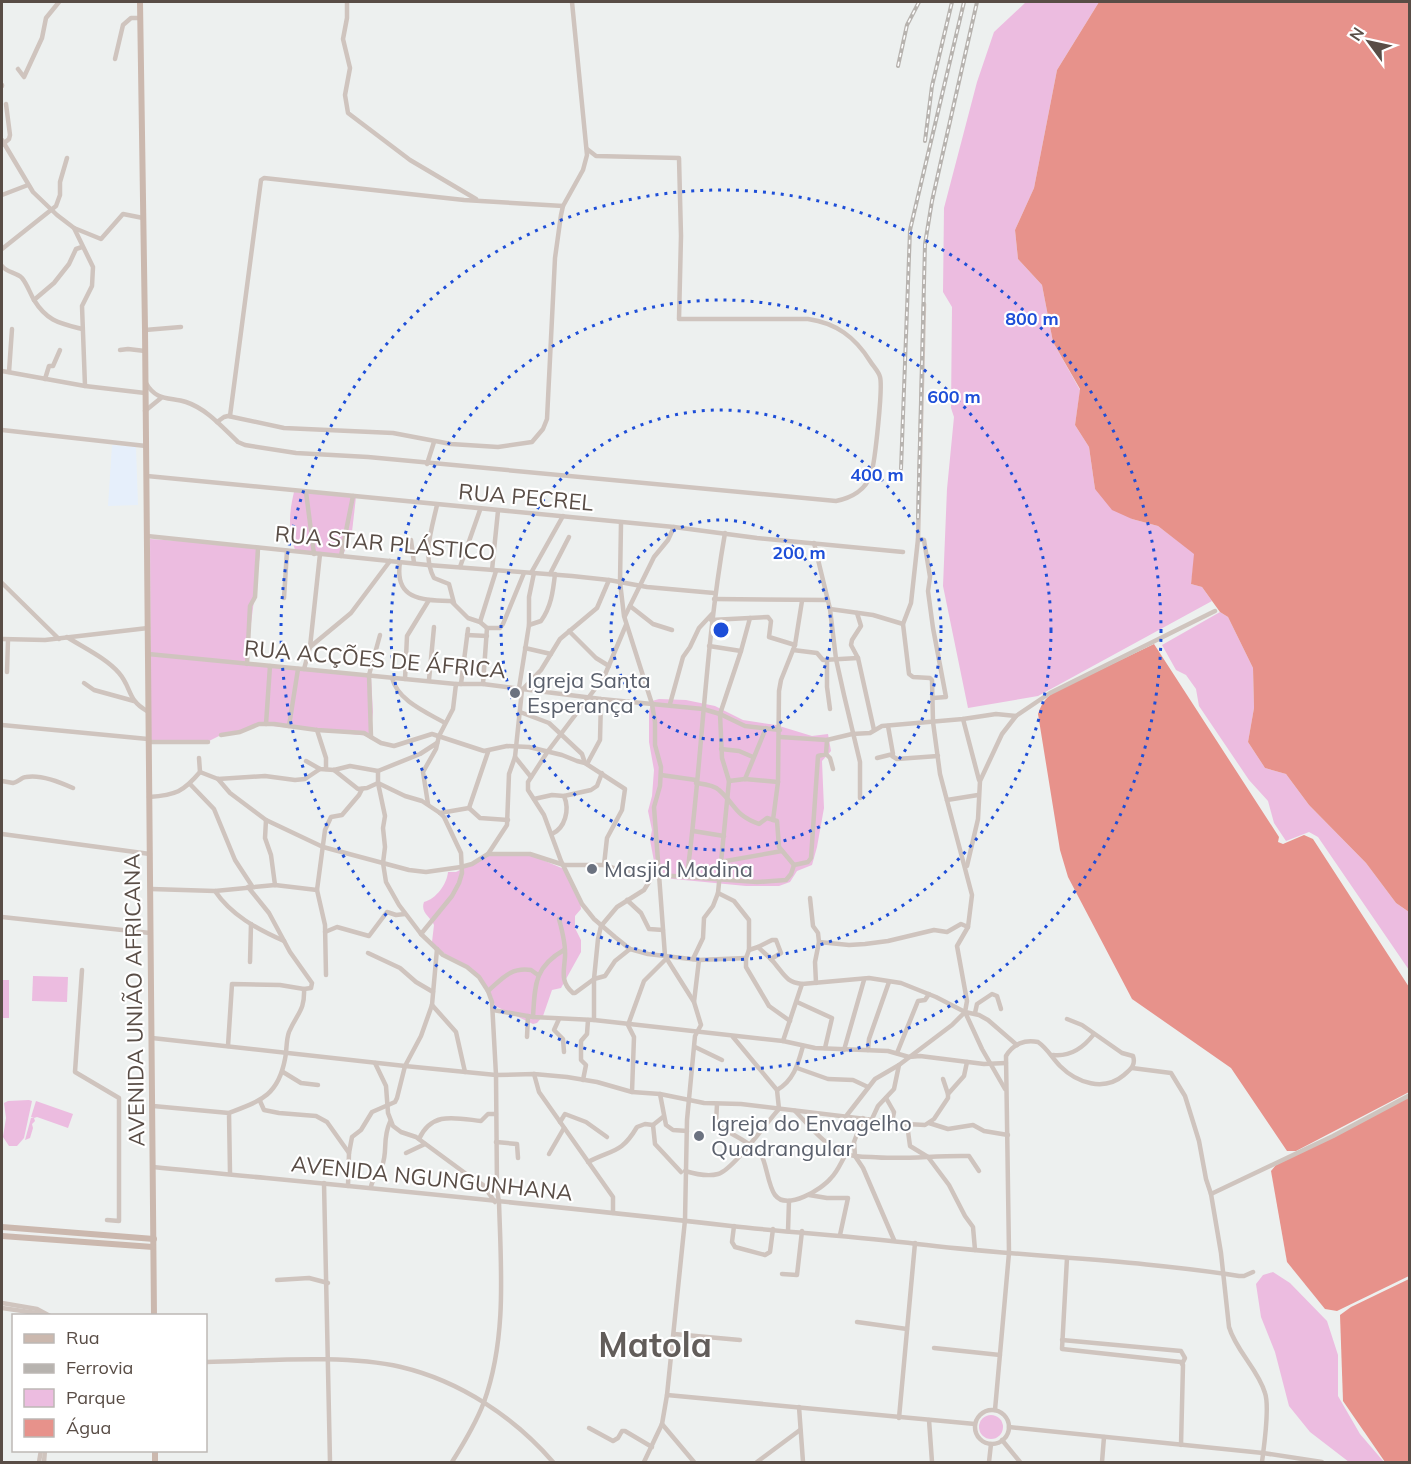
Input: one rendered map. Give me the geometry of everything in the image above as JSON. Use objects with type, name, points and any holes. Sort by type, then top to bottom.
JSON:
[{"type":"main road","name":"AVENIDA UNIÃO AFRICANA","points":[[141,3],[154,1314]]},
{"type":"main road","points":[[2,1227],[154,1239]]},
{"type":"main road","points":[[142,1238],[154,1229]]},
{"type":"main road","points":[[2,1236],[153,1247]]},
{"type":"main road","points":[[143,1246],[154,1260]]},
{"type":"street","points":[[18,69],[24,77],[42,38],[45,18],[59,2]]},
{"type":"street","points":[[347,2],[343,39],[350,68],[345,95],[348,113],[410,160],[481,201]]},
{"type":"street","points":[[217,422],[230,416],[284,428],[393,433],[434,442],[475,446],[519,445],[532,442],[543,429],[547,419],[555,258],[563,206],[583,170],[587,149],[572,2]]},
{"type":"street","points":[[115,59],[123,25],[131,18],[140,18]]},
{"type":"street","points":[[6,104],[10,135],[2,143],[28,185],[51,210],[74,228],[101,239],[123,214],[143,218]]},
{"type":"street","points":[[146,383],[151,392],[161,398],[189,404],[207,414],[238,442],[296,453],[836,501],[855,494],[865,485],[871,474],[880,409],[880,377],[860,347],[844,331],[821,321],[808,319],[680,319],[679,158],[596,156],[587,149]]},
{"type":"street","points":[[2,249],[51,210],[60,195],[60,182],[67,158]]},
{"type":"street","points":[[230,416],[261,180],[264,178],[481,201],[563,206]]},
{"type":"street","points":[[2,195],[28,185]]},
{"type":"street","points":[[74,228],[93,267],[92,286],[82,306],[85,386]]},
{"type":"street","points":[[34,300],[54,283],[69,264],[76,249],[82,247]]},
{"type":"street","points":[[2,266],[5,270],[22,278],[34,300],[48,318],[82,329]]},
{"type":"street","points":[[847,1115],[875,1079],[952,1025],[965,1012],[967,1001],[957,946],[968,927],[972,900],[938,756],[933,722],[932,680],[913,677],[909,674],[903,624],[912,603],[918,539],[924,304]]},
{"type":"street","points":[[145,330],[181,327]]},
{"type":"street","points":[[9,372],[12,329]]},
{"type":"street","points":[[45,379],[49,366],[53,366],[60,350]]},
{"type":"street","points":[[120,350],[145,351]]},
{"type":"street","points":[[2,371],[85,386],[145,393]]},
{"type":"street","points":[[145,411],[161,398]]},
{"type":"street","points":[[2,430],[146,446]]},
{"type":"street","points":[[427,464],[434,442]]},
{"type":"street","name":"RUA PECREL","points":[[147,476],[725,532],[757,538],[903,552]]},
{"type":"street","points":[[289,726],[301,669],[310,647],[317,554],[306,492]]},
{"type":"street","points":[[341,556],[353,496]]},
{"type":"street","points":[[437,505],[428,551],[428,565],[434,578],[449,584],[454,603]]},
{"type":"street","points":[[460,567],[480,510]]},
{"type":"street","points":[[480,621],[494,570],[498,511]]},
{"type":"street","points":[[218,779],[230,793],[266,820],[323,847],[409,870],[426,872],[472,864],[488,854],[505,830],[508,820],[509,774],[515,757],[532,573],[563,516]]},
{"type":"street","points":[[621,523],[620,582],[624,616],[652,704],[655,745],[661,775],[654,807],[659,851],[657,875],[666,957],[694,1002],[701,1025],[694,1047],[683,1172],[685,1220],[667,1395],[662,1424],[644,1462]]},
{"type":"street","points":[[624,616],[658,550],[668,540],[674,527]]},
{"type":"street","points":[[687,876],[711,620],[725,532]]},
{"type":"street","name":"RUA STAR PLÁSTICO","points":[[147,537],[428,565],[552,574],[714,593]]},
{"type":"street","points":[[529,625],[541,621],[548,609],[551,601],[552,574],[569,537]]},
{"type":"street","points":[[918,539],[924,540],[927,550],[931,581],[928,591],[946,697],[933,698]]},
{"type":"street","points":[[411,540],[414,563]]},
{"type":"street","points":[[814,543],[830,609],[836,659],[861,770],[860,798]]},
{"type":"street","points":[[247,664],[250,606],[255,597],[258,548]]},
{"type":"street","points":[[284,598],[287,551]]},
{"type":"street","points":[[310,647],[351,613],[390,561]]},
{"type":"street","points":[[400,562],[399,575],[404,590],[418,598],[450,600],[468,618],[480,621],[487,628],[483,684]]},
{"type":"street","points":[[487,628],[500,628],[503,624],[524,573]]},
{"type":"street","points":[[520,689],[541,670],[556,644],[594,612],[601,602],[609,580]]},
{"type":"street","points":[[2,583],[59,639]]},
{"type":"street","points":[[714,599],[828,600]]},
{"type":"street","points":[[405,679],[407,636],[429,600]]},
{"type":"street","points":[[773,820],[778,782],[779,691],[794,647],[802,601]]},
{"type":"street","points":[[630,606],[653,624],[672,630]]},
{"type":"street","points":[[830,609],[903,624]]},
{"type":"street","points":[[966,868],[978,819],[980,782],[1002,734],[1016,716],[1050,693],[1215,611]]},
{"type":"street","points":[[857,613],[861,626],[851,645],[858,658],[873,730]]},
{"type":"street","points":[[670,704],[682,657],[688,652],[699,628],[712,614]]},
{"type":"street","points":[[694,1002],[696,960],[704,938],[704,918],[713,906],[718,893],[729,782],[721,749],[720,714],[750,618]]},
{"type":"street","points":[[711,620],[769,618],[771,621],[769,637],[817,653],[820,659],[858,658]]},
{"type":"street","points":[[626,625],[609,666],[589,697],[548,751],[527,786],[542,810],[564,866],[582,903],[601,926],[630,949],[648,954],[696,960],[746,958]]},
{"type":"street","points":[[429,680],[434,627]]},
{"type":"street","points":[[2,639],[59,639],[148,628]]},
{"type":"street","points":[[569,631],[596,658],[609,666]]},
{"type":"street","points":[[428,804],[423,772],[436,749],[439,736],[454,706],[467,632],[487,636]]},
{"type":"street","points":[[371,737],[369,675],[380,635]]},
{"type":"street","points":[[67,637],[118,672],[134,701]]},
{"type":"street","points":[[7,672],[8,639]]},
{"type":"street","points":[[709,646],[741,651]]},
{"type":"street","points":[[525,648],[551,654]]},
{"type":"street","name":"RUA ACÇÕES DE ÁFRICA","points":[[148,654],[392,678],[483,684],[602,699],[670,704],[703,709],[745,726],[780,730]]},
{"type":"street","points":[[827,660],[830,709]]},
{"type":"street","points":[[266,724],[270,666]]},
{"type":"street","points":[[392,678],[396,688],[407,699],[445,723]]},
{"type":"street","points":[[84,683],[94,690],[134,701],[147,711]]},
{"type":"street","points":[[586,763],[600,740],[602,699]]},
{"type":"street","points":[[520,712],[545,720],[582,754],[586,763]]},
{"type":"street","points":[[780,737],[827,740],[852,734],[870,733],[888,726],[996,714],[1016,716]]},
{"type":"street","points":[[963,719],[980,782]]},
{"type":"street","points":[[221,735],[234,734],[258,724],[266,724],[358,733],[387,746],[394,746],[426,735],[439,736],[488,752]]},
{"type":"street","points":[[2,725],[148,740],[208,742]]},
{"type":"street","points":[[888,726],[892,756]]},
{"type":"street","points":[[745,779],[766,728]]},
{"type":"street","points":[[200,772],[218,779],[265,776],[302,779],[323,769],[326,758],[317,730]]},
{"type":"street","points":[[827,740],[826,754],[831,760],[833,769]]},
{"type":"street","points":[[306,761],[323,769],[334,770],[350,766],[378,771],[420,754],[437,742]]},
{"type":"street","points":[[469,808],[488,752],[497,747],[529,747],[586,763],[623,787],[625,793],[622,810],[607,838],[604,865]]},
{"type":"street","points":[[721,749],[739,751],[753,757]]},
{"type":"street","points":[[794,865],[808,862],[811,858],[818,756],[826,754]]},
{"type":"street","points":[[877,758],[938,756]]},
{"type":"street","points":[[515,757],[531,777]]},
{"type":"street","points":[[149,796],[174,794],[190,784],[200,772],[199,758]]},
{"type":"street","points":[[334,770],[346,781],[362,789]]},
{"type":"street","points":[[378,771],[384,816],[383,863],[386,882],[405,914],[421,934],[437,949],[479,977],[488,991],[493,1010],[496,1075],[496,1190],[501,1281],[500,1323],[495,1360],[484,1402],[452,1462]]},
{"type":"street","points":[[534,799],[552,795],[564,796],[595,788],[602,773]]},
{"type":"street","points":[[661,775],[716,788],[742,816],[759,824],[767,818],[778,822],[778,842],[782,851],[794,865]]},
{"type":"street","points":[[2,781],[13,783],[26,777],[34,777],[73,788]]},
{"type":"street","points":[[729,782],[745,779],[778,782]]},
{"type":"street","points":[[327,975],[325,932],[317,890],[327,823],[342,814],[362,789],[378,783],[428,804],[441,813],[461,853],[462,877],[452,896],[421,934]]},
{"type":"street","points":[[190,784],[214,809],[235,860],[250,887],[312,981],[311,988],[304,989],[280,985],[232,984],[228,1046]]},
{"type":"street","points":[[947,800],[978,795]]},
{"type":"street","points":[[552,834],[560,829],[565,819],[567,803],[564,796]]},
{"type":"street","points":[[441,813],[469,808]]},
{"type":"street","points":[[469,808],[480,818],[508,820]]},
{"type":"street","points":[[266,820],[266,838],[275,885]]},
{"type":"street","points":[[693,831],[724,836]]},
{"type":"street","points":[[2,834],[150,854]]},
{"type":"street","points":[[720,862],[782,851]]},
{"type":"street","points":[[488,854],[530,854],[564,866],[604,865],[620,870],[657,875],[757,882],[786,880],[794,865]]},
{"type":"street","points":[[594,1020],[594,979],[601,926],[617,907],[644,890],[657,875]]},
{"type":"street","points":[[151,889],[215,891],[275,885],[317,890]]},
{"type":"street","points":[[215,891],[236,914],[284,941]]},
{"type":"street","points":[[718,893],[735,900],[749,920],[749,950],[746,967],[765,1001],[790,1021]]},
{"type":"street","points":[[810,898],[813,926],[818,933],[819,942],[815,962],[816,983]]},
{"type":"street","points":[[627,900],[641,914],[649,929],[663,930]]},
{"type":"street","points":[[325,932],[337,927],[369,936],[387,912],[396,915],[405,914]]},
{"type":"street","points":[[2,917],[150,933]]},
{"type":"street","points":[[559,919],[564,950],[562,974],[570,991],[575,993],[594,979],[605,976],[615,961],[630,949]]},
{"type":"street","points":[[250,962],[251,924]]},
{"type":"street","points":[[819,942],[865,944],[934,930],[947,932],[961,924],[968,927]]},
{"type":"street","points":[[749,950],[773,939],[776,940],[781,953],[771,959]]},
{"type":"street","points":[[758,947],[771,959],[786,979],[802,984],[868,978],[907,985],[988,1020],[1017,1045]]},
{"type":"street","points":[[348,1186],[352,1137],[361,1130],[372,1112],[395,1102],[405,1066],[421,1036],[432,1005],[437,949]]},
{"type":"street","points":[[527,1037],[538,975],[557,954],[564,950]]},
{"type":"street","points":[[368,953],[400,968],[416,982],[433,992]]},
{"type":"street","points":[[632,1092],[634,1037],[628,1025],[644,981],[666,957]]},
{"type":"street","points":[[82,970],[75,1072],[119,1098],[119,1221],[107,1220]]},
{"type":"street","points":[[488,991],[505,974],[512,971],[531,970],[538,975]]},
{"type":"street","points":[[844,1050],[864,980]]},
{"type":"street","points":[[868,1050],[869,1039],[889,982]]},
{"type":"street","points":[[783,1041],[802,984]]},
{"type":"street","points":[[153,1106],[229,1113],[260,1101],[273,1090],[282,1072],[289,1033],[305,1002],[304,989]]},
{"type":"street","points":[[897,1053],[918,1001],[925,1000],[929,994]]},
{"type":"street","points":[[975,1013],[977,1004],[992,994],[997,996],[1001,1009]]},
{"type":"street","points":[[797,1002],[832,1018],[825,1048]]},
{"type":"street","points":[[432,1005],[456,1032],[465,1072]]},
{"type":"street","points":[[493,1010],[530,1016],[594,1020],[783,1041],[804,1046],[897,1053],[909,1057],[990,1064],[1006,1063]]},
{"type":"street","points":[[965,1012],[990,1064],[1007,1091]]},
{"type":"street","points":[[995,1410],[1009,1253],[1006,1063],[1009,1051],[1017,1045],[1038,1041],[1053,1054],[1057,1063],[1068,1074],[1095,1084],[1113,1082],[1132,1068],[1135,1062],[1133,1056],[1122,1053],[1082,1025],[1067,1018]]},
{"type":"street","points":[[559,1019],[554,1030],[563,1039],[564,1052]]},
{"type":"street","points":[[583,1080],[586,1065],[581,1060],[581,1041],[587,1034],[588,1020]]},
{"type":"street","points":[[1053,1054],[1068,1055],[1088,1042],[1094,1034]]},
{"type":"street","points":[[663,1116],[654,1125],[655,1144],[683,1172],[708,1175],[722,1173],[731,1167],[778,1109],[777,1090],[733,1037]]},
{"type":"street","points":[[152,1038],[496,1075],[534,1074],[583,1080],[632,1092],[660,1094],[717,1104],[741,1104],[847,1115],[907,1124],[929,1123],[948,1129],[973,1125],[984,1131],[1008,1135]]},
{"type":"street","points":[[777,1090],[789,1082],[797,1068],[804,1046]]},
{"type":"street","points":[[694,1047],[722,1060]]},
{"type":"street","points":[[929,1123],[943,1105],[948,1094],[964,1077],[967,1062]]},
{"type":"street","points":[[371,1187],[371,1182],[382,1166],[385,1135],[390,1122],[386,1086],[375,1063]]},
{"type":"street","points":[[872,1119],[876,1109],[894,1089],[898,1065]]},
{"type":"street","points":[[797,1068],[828,1079],[853,1080],[868,1087]]},
{"type":"street","points":[[1132,1068],[1167,1072],[1175,1076],[1185,1096],[1199,1141],[1211,1194],[1231,1333],[1263,1386],[1267,1398],[1262,1462]]},
{"type":"street","points":[[282,1072],[301,1083],[318,1085]]},
{"type":"street","points":[[534,1074],[539,1092],[613,1197],[614,1213]]},
{"type":"street","points":[[943,1079],[948,1094]]},
{"type":"street","points":[[660,1094],[666,1125],[669,1128],[687,1131]]},
{"type":"street","points":[[1211,1194],[1333,1136],[1410,1095]]},
{"type":"street","points":[[886,1098],[894,1112],[892,1122]]},
{"type":"street","points":[[260,1101],[264,1110],[319,1116],[327,1122],[349,1153]]},
{"type":"street","points":[[717,1104],[716,1124],[732,1135],[742,1138],[762,1157],[775,1195],[789,1201],[809,1195],[832,1177],[846,1154]]},
{"type":"street","points":[[795,1111],[824,1139],[846,1154],[906,1159],[969,1156],[979,1171]]},
{"type":"street","points":[[229,1113],[230,1173]]},
{"type":"street","points":[[419,1139],[429,1125],[441,1119],[448,1117],[481,1121],[488,1114],[496,1113]]},
{"type":"street","points":[[560,1122],[565,1114],[586,1122],[607,1137]]},
{"type":"street","points":[[863,1118],[854,1142],[855,1156],[863,1168],[894,1240]]},
{"type":"street","points":[[390,1122],[397,1130],[419,1139],[483,1185],[497,1202]]},
{"type":"street","points":[[588,1162],[624,1146],[637,1127],[645,1124],[654,1125]]},
{"type":"street","points":[[907,1124],[910,1146],[928,1157],[949,1185],[965,1216],[972,1224],[975,1250]]},
{"type":"street","points":[[549,1154],[564,1128]]},
{"type":"street","points":[[496,1142],[518,1144],[518,1158]]},
{"type":"street","points":[[406,1153],[425,1144]]},
{"type":"street","name":"AVENIDA NGUNGUNHANA","points":[[153,1167],[371,1187],[497,1202],[879,1238],[915,1244],[1222,1274],[1244,1276],[1253,1272]]},
{"type":"street","points":[[324,1183],[328,1283],[330,1462]]},
{"type":"street","points":[[796,1199],[799,1192]]},
{"type":"street","points":[[809,1195],[848,1198],[840,1235]]},
{"type":"street","points":[[788,1231],[789,1201]]},
{"type":"street","points":[[734,1226],[732,1242],[735,1247],[765,1255],[770,1252],[772,1229]]},
{"type":"street","points":[[782,1274],[797,1275],[802,1232]]},
{"type":"street","points":[[899,1418],[915,1244]]},
{"type":"street","points":[[1066,1258],[1063,1350],[1178,1361],[1182,1364]]},
{"type":"street","points":[[277,1280],[309,1278],[328,1283]]},
{"type":"street","points":[[2,1306],[41,1314]]},
{"type":"street","points":[[2,1306],[37,1309],[46,1314]]},
{"type":"street","points":[[857,1322],[907,1329]]},
{"type":"street","points":[[674,1334],[741,1340]]},
{"type":"street","points":[[1062,1340],[1180,1351],[1185,1358],[1182,1364],[1181,1445]]},
{"type":"street","points":[[1095,1343],[1095,1353]]},
{"type":"street","points":[[934,1348],[1000,1355]]},
{"type":"street","points":[[207,1362],[328,1360],[401,1367],[448,1384],[484,1402],[528,1436],[553,1462]]},
{"type":"street","points":[[667,1395],[975,1424]]},
{"type":"street","points":[[799,1407],[803,1462]]},
{"type":"street","points":[[995,1410],[1006,1418],[1009,1427],[1006,1437],[991,1444],[978,1438],[975,1424],[981,1413],[995,1410]]},
{"type":"street","points":[[929,1420],[932,1462]]},
{"type":"street","points":[[662,1424],[694,1462]]},
{"type":"street","points":[[1009,1427],[1263,1453],[1322,1462]]},
{"type":"street","points":[[589,1428],[613,1441],[622,1431],[625,1431],[652,1447]]},
{"type":"street","points":[[758,1462],[800,1430]]},
{"type":"street","points":[[1102,1462],[1104,1437]]},
{"type":"street","points":[[1002,1440],[1020,1462]]},
{"type":"street","points":[[989,1462],[991,1444]]},
{"type":"shaded area","points":[[112,445],[136,447],[138,505],[108,506]]},
{"type":"green space","points":[[1026,2],[1099,2],[1057,70],[1034,188],[1015,230],[1018,259],[1042,285],[1053,342],[1080,390],[1075,425],[1089,447],[1095,489],[1132,519],[1158,526],[1195,554],[1191,584],[1202,587],[1212,601],[1038,696],[968,708],[943,586],[947,489],[954,417],[951,408],[952,307],[943,292],[944,208],[977,82],[994,32]]},
{"type":"green space","points":[[294,492],[356,497],[352,532],[342,558],[295,550],[290,521]]},
{"type":"green space","points":[[150,539],[256,546],[260,554],[246,662],[371,677],[373,712],[370,736],[262,725],[221,735],[209,741],[151,741]]},
{"type":"green space","points":[[1220,612],[1228,617],[1253,668],[1254,708],[1248,742],[1265,768],[1286,774],[1309,805],[1366,863],[1396,903],[1409,912],[1409,970],[1318,837],[1309,832],[1286,841],[1274,823],[1268,801],[1249,780],[1199,706],[1196,689],[1186,675],[1176,670],[1162,645]]},
{"type":"green space","points":[[686,700],[715,706],[743,720],[776,725],[812,736],[828,734],[831,751],[822,761],[824,808],[812,865],[797,871],[790,882],[779,886],[746,886],[663,878],[656,872],[648,811],[654,770],[649,742],[649,711],[652,701]]},
{"type":"green space","points":[[531,855],[564,869],[580,901],[581,909],[575,916],[575,928],[581,940],[581,952],[561,988],[552,990],[543,1016],[533,1024],[495,1006],[484,982],[432,942],[434,925],[423,909],[424,902],[433,898],[440,890],[446,881],[448,872],[456,872],[488,856]]},
{"type":"green space","points":[[33,976],[68,977],[67,1002],[32,1001]]},
{"type":"green space","points":[[2,980],[9,980],[9,1018],[2,1018]]},
{"type":"green space","points":[[32,1101],[24,1138],[17,1146],[9,1146],[3,1137],[6,1118],[4,1103]]},
{"type":"green space","points":[[36,1101],[73,1114],[68,1128],[37,1117],[31,1117]]},
{"type":"green space","points":[[31,1118],[34,1118],[30,1138],[25,1140]]},
{"type":"green space","points":[[1273,1272],[1290,1283],[1327,1321],[1338,1355],[1338,1396],[1360,1434],[1384,1462],[1349,1462],[1310,1432],[1289,1406],[1275,1352],[1261,1317],[1256,1284],[1263,1275]]},
{"type":"green space","points":[[991,1415],[999,1419],[1003,1427],[999,1435],[991,1439],[983,1435],[979,1427],[983,1419]]},
{"type":"water","points":[[1099,2],[1409,2],[1409,912],[1396,903],[1366,863],[1309,805],[1286,774],[1265,768],[1248,742],[1254,708],[1253,668],[1228,617],[1220,612],[1202,587],[1191,584],[1194,554],[1158,526],[1132,519],[1112,510],[1095,489],[1089,447],[1075,425],[1080,389],[1053,342],[1042,285],[1018,259],[1015,230],[1034,188],[1057,70]]},
{"type":"water","points":[[1154,644],[1279,837],[1278,842],[1283,844],[1304,835],[1313,839],[1409,987],[1409,1092],[1296,1151],[1287,1151],[1231,1068],[1132,999],[1068,877],[1060,850],[1038,714],[1045,700],[1058,690]]},
{"type":"water","points":[[1409,1095],[1409,1276],[1337,1311],[1325,1309],[1287,1262],[1271,1171],[1276,1165]]},
{"type":"water","points":[[1409,1279],[1409,1462],[1385,1462],[1343,1401],[1340,1315],[1351,1307]]},
{"type":"railway","points":[[898,66],[907,25],[919,2]]},
{"type":"railway","points":[[925,141],[932,86],[952,2]]},
{"type":"railway","points":[[901,469],[910,230],[964,2]]},
{"type":"railway","points":[[918,518],[925,244],[932,201],[977,2]]},
{"type":"place","name":"Igreja Santa Esperança","points":[[515,693]]},
{"type":"place","name":"Masjid Madina","points":[[592,869]]},
{"type":"place","name":"Igreja do Envagelho Quadrangular","points":[[699,1136]]},
{"type":"district","name":"Matola","points":[[655,1344]]}]
